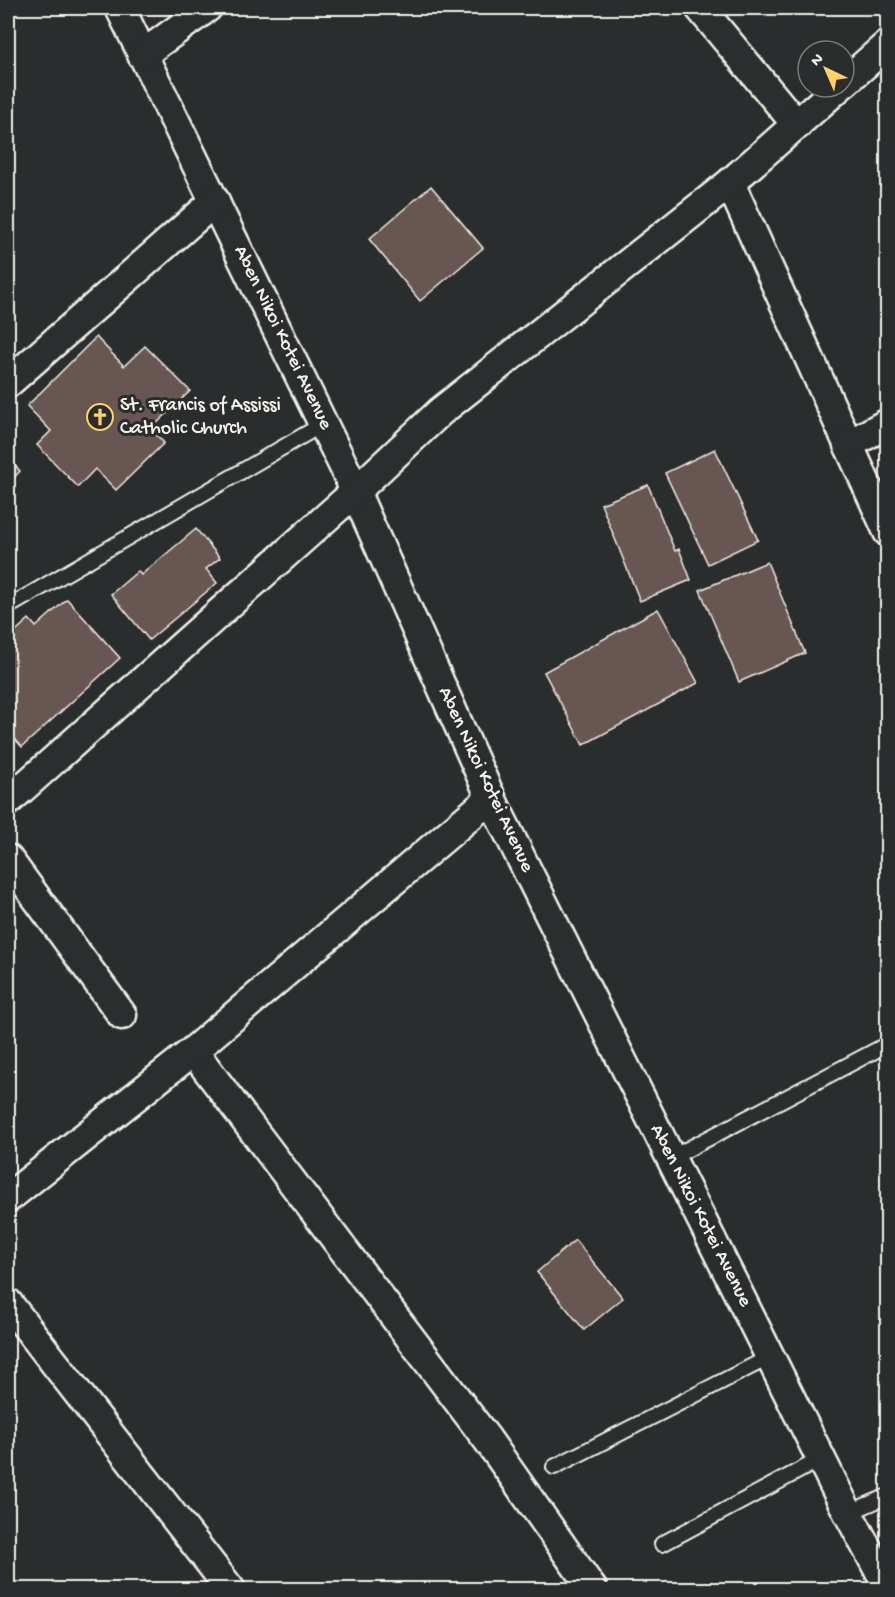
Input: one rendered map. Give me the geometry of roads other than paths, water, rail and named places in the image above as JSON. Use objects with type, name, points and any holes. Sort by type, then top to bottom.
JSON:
[{"type":"street","name":"Aben Nikoi Kotei Avenue","points":[[120,8],[346,471],[491,798],[864,1545],[888,1587]]},
{"type":"street","points":[[142,55],[207,8]]},
{"type":"street","points":[[700,8],[796,125]]},
{"type":"street","points":[[856,72],[888,44]]},
{"type":"street","points":[[8,801],[355,492],[440,412],[730,183],[825,99]]},
{"type":"street","points":[[730,183],[888,532]]},
{"type":"street","points":[[8,383],[215,201]]},
{"type":"street","points":[[848,445],[888,423]]},
{"type":"street","points":[[8,1198],[193,1050],[491,798]]},
{"type":"street","points":[[8,859],[122,1015]]},
{"type":"street","points":[[193,1050],[487,1439],[593,1590]]},
{"type":"street","points":[[8,1303],[231,1590]]},
{"type":"lane","points":[[8,607],[323,424]]},
{"type":"lane","points":[[671,1158],[888,1044]]},
{"type":"lane","points":[[554,1467],[770,1357]]},
{"type":"lane","points":[[662,1544],[821,1459]]},
{"type":"lane","points":[[848,1513],[888,1496]]},
{"type":"place","name":"St. Francis of Assissi Catholic Church","points":[[100,417]]}]
